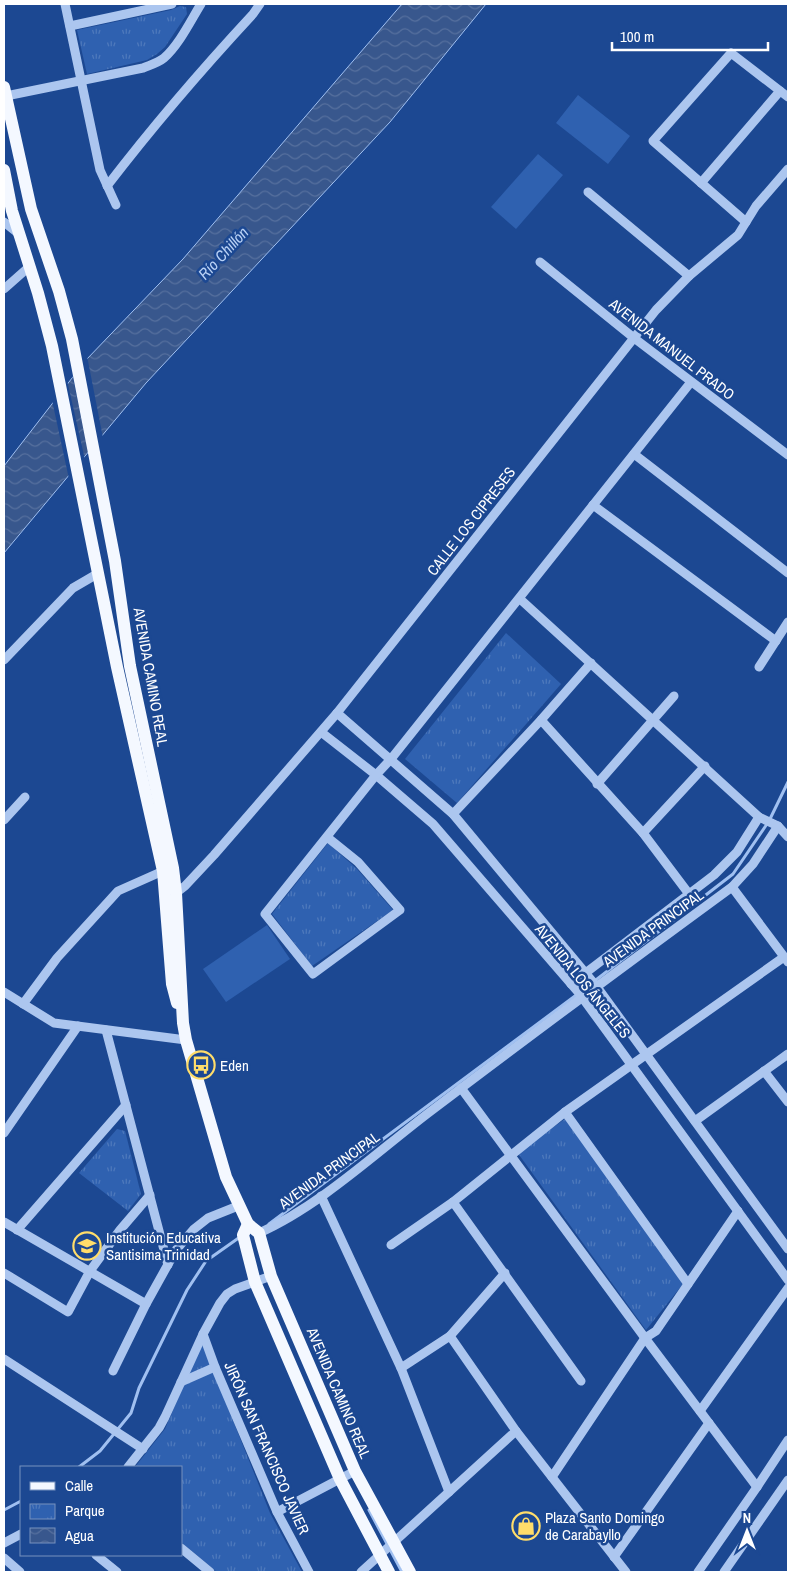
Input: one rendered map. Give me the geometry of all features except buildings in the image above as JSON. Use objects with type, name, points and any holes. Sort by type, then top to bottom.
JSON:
[{"type":"main road","name":"AVENIDA CAMINO REAL","points":[[5,92],[31,209],[59,291],[72,339],[116,561],[130,666],[173,868],[183,1023]]},
{"type":"main road","name":"AVENIDA CAMINO REAL","points":[[4,170],[12,211],[30,266],[52,346],[97,570],[163,871],[172,984],[186,1040],[226,1176],[238,1206],[248,1224],[259,1233],[271,1276],[355,1471],[410,1572]]},
{"type":"main road","points":[[248,1224],[243,1235],[256,1282],[340,1479],[389,1572]]},
{"type":"street","points":[[65,4],[100,170],[116,205]]},
{"type":"street","points":[[70,26],[172,4]]},
{"type":"street","points":[[5,92],[143,68],[164,58],[172,50],[201,4]]},
{"type":"street","points":[[107,186],[148,133],[260,4]]},
{"type":"street","points":[[746,222],[653,141],[731,53],[788,97]]},
{"type":"street","points":[[701,183],[780,91]]},
{"type":"street","name":"CALLE LOS CIPRESES","points":[[176,893],[214,855],[338,713],[656,310],[689,276],[738,234],[756,206],[788,169]]},
{"type":"street","points":[[588,192],[689,276]]},
{"type":"street","points":[[4,222],[20,235]]},
{"type":"street","name":"AVENIDA MANUEL PRADO","points":[[540,262],[634,338],[788,456]]},
{"type":"street","points":[[4,289],[30,266]]},
{"type":"street","points":[[327,837],[358,862],[400,910],[313,974],[266,914],[376,775],[520,599],[691,382]]},
{"type":"street","points":[[634,454],[788,573]]},
{"type":"street","points":[[594,505],[776,641]]},
{"type":"street","points":[[4,660],[73,588],[97,570]]},
{"type":"street","points":[[520,599],[759,817],[778,826],[788,837]]},
{"type":"street","points":[[759,667],[788,622]]},
{"type":"street","points":[[453,814],[541,720],[591,663]]},
{"type":"street","points":[[597,784],[674,696]]},
{"type":"street","name":"AVENIDA LOS ÁNGELES","points":[[338,713],[453,814],[597,987],[788,1248]]},
{"type":"street","points":[[541,720],[643,834],[690,894]]},
{"type":"street","name":"AVENIDA LOS ÁNGELES","points":[[321,732],[376,775],[433,824],[583,997],[788,1280]]},
{"type":"street","points":[[643,834],[705,766]]},
{"type":"street","points":[[4,820],[25,797]]},
{"type":"street","name":"AVENIDA PRINCIPAL","points":[[571,984],[714,875],[737,852],[759,817]]},
{"type":"street","name":"AVENIDA PRINCIPAL","points":[[259,1233],[274,1226],[320,1196],[461,1088],[732,887],[753,864],[778,826]]},
{"type":"street","points":[[23,1004],[57,958],[118,891],[163,871]]},
{"type":"street","points":[[391,1246],[453,1202],[565,1112],[786,959],[732,887]]},
{"type":"street","points":[[4,992],[54,1023],[186,1040]]},
{"type":"street","points":[[4,1133],[78,1026]]},
{"type":"street","points":[[106,1030],[168,1265]]},
{"type":"street","points":[[695,1121],[788,1054]]},
{"type":"street","points":[[764,1071],[788,1102]]},
{"type":"street","points":[[461,1088],[757,1488]]},
{"type":"street","points":[[17,1230],[126,1105]]},
{"type":"street","points":[[565,1112],[688,1284]]},
{"type":"street","points":[[4,1273],[68,1312],[90,1270],[120,1230],[150,1195]]},
{"type":"street","points":[[320,1196],[401,1368],[449,1492]]},
{"type":"street","points":[[453,1202],[506,1273],[580,1381]]},
{"type":"street","points":[[114,1371],[146,1304],[176,1250],[194,1229],[208,1218],[238,1206]]},
{"type":"street","points":[[552,1477],[645,1338],[656,1330],[738,1211]]},
{"type":"street","points":[[4,1222],[146,1304]]},
{"type":"street","points":[[401,1368],[450,1336],[506,1273]]},
{"type":"street","points":[[129,1466],[162,1423],[203,1334],[220,1303],[227,1294],[235,1289],[271,1276]]},
{"type":"street","points":[[700,1410],[788,1288]]},
{"type":"street","name":"JIRÓN SAN FRANCISCO JAVIER","points":[[203,1334],[215,1367],[277,1512],[310,1572]]},
{"type":"street","points":[[450,1336],[516,1431],[626,1572]]},
{"type":"street","points":[[4,1359],[143,1449]]},
{"type":"street","points":[[181,1382],[215,1367]]},
{"type":"street","points":[[614,1557],[709,1423]]},
{"type":"street","points":[[361,1572],[516,1431]]},
{"type":"street","points":[[698,1572],[788,1440]]},
{"type":"street","points":[[277,1512],[355,1471]]},
{"type":"street","points":[[724,1572],[788,1480]]},
{"type":"street","points":[[4,1543],[20,1535]]},
{"type":"street","points":[[182,1549],[210,1572]]},
{"type":"street","points":[[97,1556],[117,1572]]},
{"type":"street","points":[[4,1558],[20,1572]]},
{"type":"green space","points":[[180,6],[186,7],[187,14],[165,47],[157,54],[147,60],[87,74],[77,30],[171,10]]},
{"type":"green space","points":[[578,95],[630,136],[608,164],[556,123]]},
{"type":"green space","points":[[538,154],[563,175],[516,229],[491,207]]},
{"type":"green space","points":[[506,633],[561,684],[457,803],[405,759]]},
{"type":"green space","points":[[328,843],[357,869],[393,910],[312,966],[272,914]]},
{"type":"green space","points":[[267,925],[290,959],[226,1002],[203,969]]},
{"type":"green space","points":[[565,1119],[683,1284],[646,1330],[517,1152]]},
{"type":"green space","points":[[117,1129],[125,1131],[141,1194],[128,1211],[79,1173]]},
{"type":"green space","points":[[202,1343],[270,1513],[302,1572],[217,1572],[182,1543],[182,1466],[136,1466],[165,1429]]},
{"type":"water","name":"Río Chillón","points":[[402,4],[486,4],[390,122],[146,383],[4,553],[4,466],[86,360],[183,259]]},
{"type":"pier","points":[[87,356],[103,438],[89,455],[72,374]]},
{"type":"pier","points":[[67,380],[85,460],[69,479],[52,400]]},
{"type":"waterway","points":[[269,1224],[579,993],[733,874],[769,821],[788,782]]},
{"type":"waterway","points":[[80,1466],[100,1451],[131,1413],[139,1388],[187,1290],[206,1261],[240,1237]]},
{"type":"waterway","points":[[4,1510],[20,1502]]},
{"type":"waterway","points":[[369,1510],[402,1572]]},
{"type":"place","name":"Eden","points":[[201,1065]]},
{"type":"place","name":"Institución Educativa Santisima Trinidad","points":[[87,1246]]},
{"type":"place","name":"Plaza Santo Domingo de Carabayllo","points":[[526,1526]]}]
